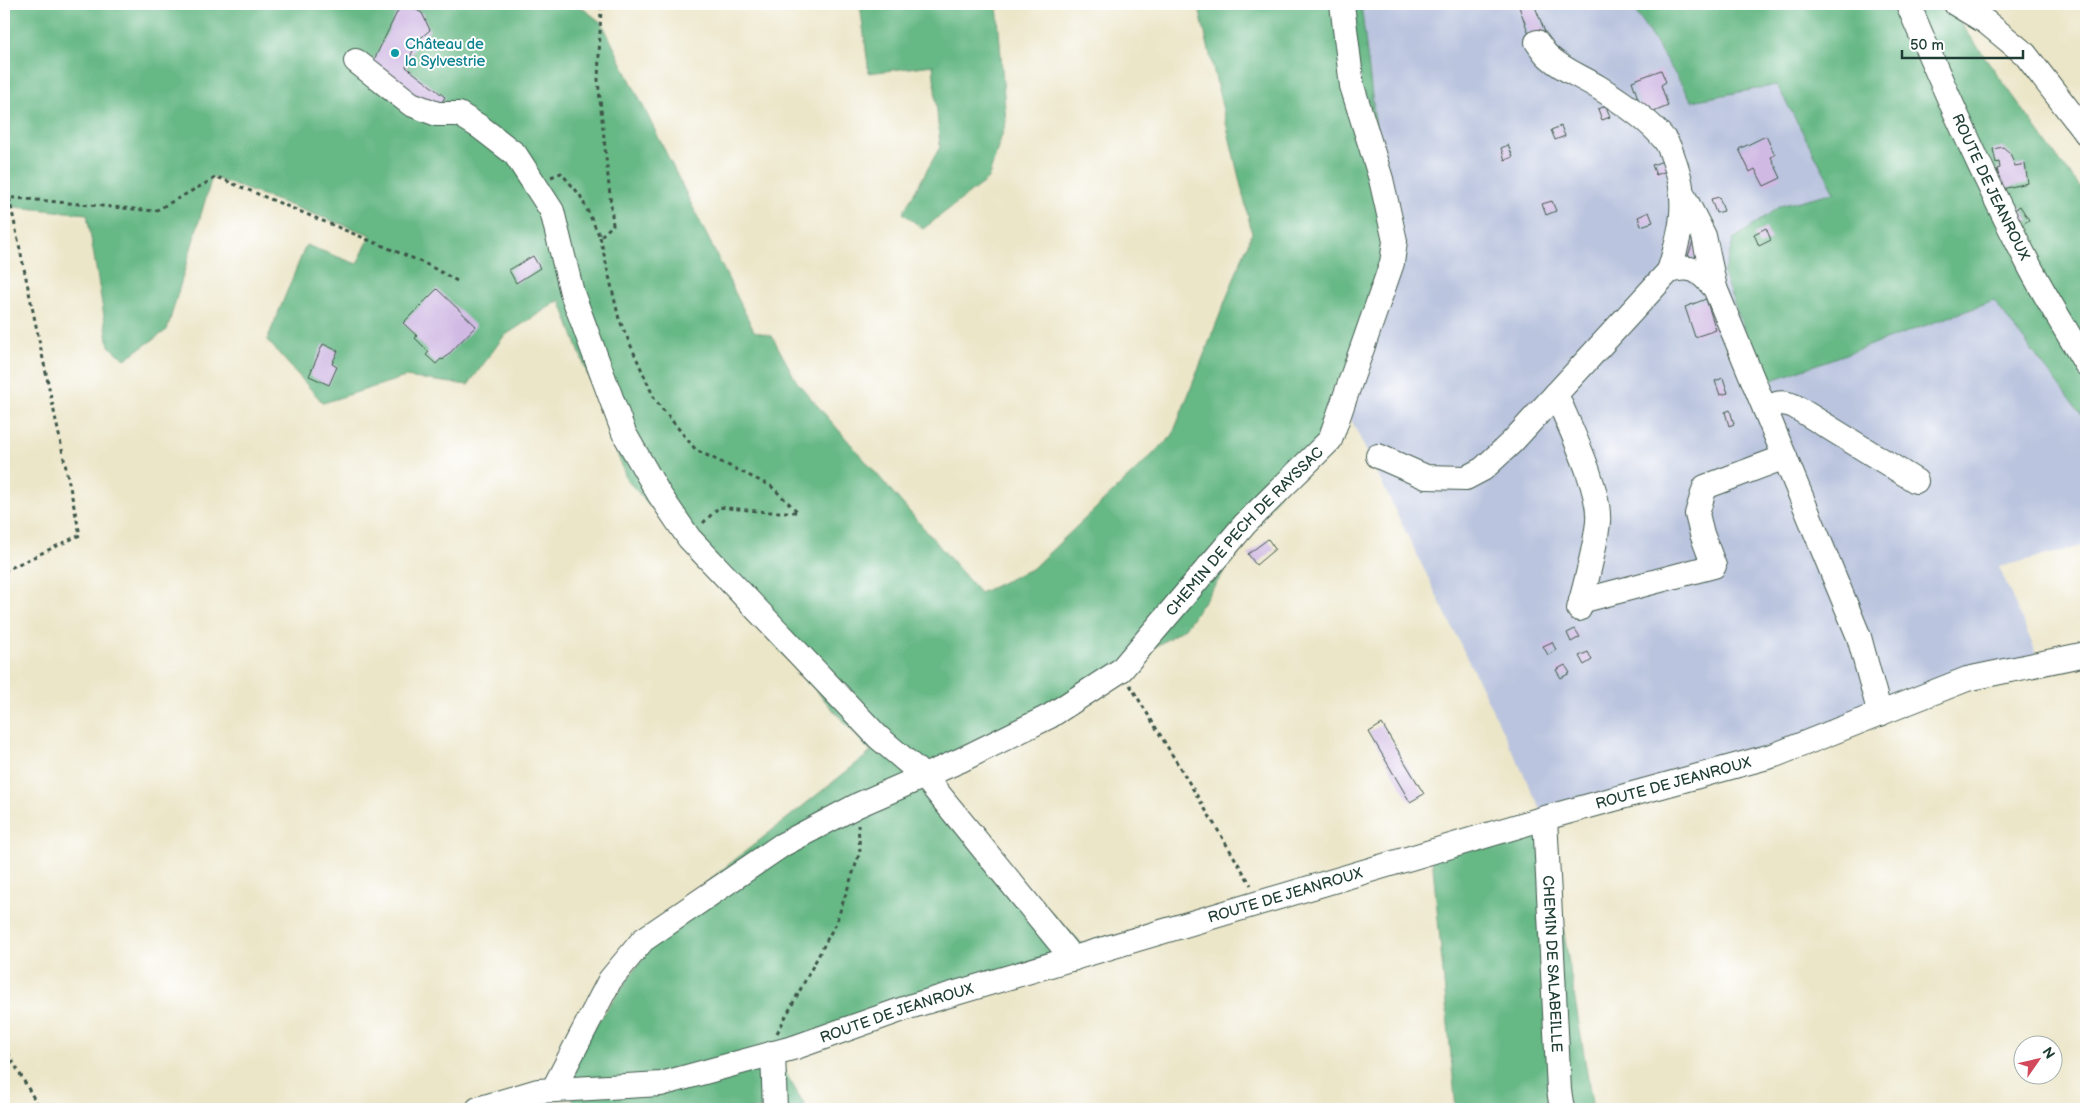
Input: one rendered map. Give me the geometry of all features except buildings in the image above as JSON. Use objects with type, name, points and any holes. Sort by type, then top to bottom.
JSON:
[{"type":"street","name":"CHEMIN DE PECH DE RAYSSAC","points":[[543,1097],[610,980],[644,940],[782,845],[858,805],[961,760],[1050,716],[1120,670],[1245,524],[1330,440],[1392,263],[1395,241],[1381,179],[1352,86],[1342,4]]},
{"type":"street","name":"ROUTE DE JEANROUX","points":[[1908,4],[1968,142],[1988,183],[2032,271],[2086,364]]},
{"type":"street","points":[[1956,4],[1986,22],[2025,54],[2086,133]]},
{"type":"street","points":[[1378,456],[1426,477],[1466,478],[1483,469],[1512,442],[1669,271],[1679,239],[1684,206],[1683,193],[1669,145],[1663,137],[1604,91],[1549,58],[1537,42]]},
{"type":"street","points":[[356,61],[411,104],[437,114],[458,114],[480,127],[515,154],[552,211],[572,292],[624,433],[659,494],[688,538],[878,737],[924,776],[1073,959]]},
{"type":"street","points":[[1683,193],[1704,236],[1716,288],[1859,637],[1880,714]]},
{"type":"street","points":[[1669,271],[1683,267],[1699,271],[1716,288]]},
{"type":"street","points":[[1556,394],[1592,482],[1597,503],[1598,522],[1580,605],[1714,566],[1697,514],[1705,487],[1785,456]]},
{"type":"street","points":[[1765,409],[1784,401],[1916,481]]},
{"type":"street","name":"ROUTE DE JEANROUX","points":[[478,1109],[543,1097],[661,1084],[773,1054],[912,1006],[1545,818],[1775,755],[1968,679],[2086,654]]},
{"type":"street","name":"CHEMIN DE SALABEILLE","points":[[1545,818],[1559,1090],[1562,1109]]},
{"type":"street","points":[[773,1054],[775,1109]]},
{"type":"path","points":[[600,237],[613,225],[598,80],[601,8],[604,4]]},
{"type":"path","points":[[534,183],[561,173],[580,195],[600,237],[619,319],[655,400],[696,450],[770,486],[798,512],[767,512],[719,508],[688,538]]},
{"type":"path","points":[[4,197],[155,211],[217,177],[424,263],[459,282]]},
{"type":"path","points":[[4,571],[80,535],[8,197]]},
{"type":"path","points":[[1120,670],[1262,902]]},
{"type":"path","points":[[773,1054],[778,1030],[836,923],[860,852],[858,805]]},
{"type":"path","points":[[4,1046],[40,1109]]},
{"type":"shaded area","points":[[1361,4],[1631,4],[1692,100],[1777,85],[1836,192],[1986,277],[2086,421],[2086,545],[1999,567],[2041,664],[1545,818],[1343,403],[1392,263]]},
{"type":"green space","points":[[4,4],[577,4],[602,23],[754,331],[772,336],[797,382],[980,593],[1033,568],[1172,436],[1252,233],[1198,4],[1361,4],[1392,263],[1343,403],[1185,628],[932,789],[1085,947],[775,1055],[807,1109],[579,1109],[559,1077],[683,901],[871,752],[627,480],[560,300],[504,336],[468,385],[405,377],[323,403],[267,340],[306,245],[357,264],[371,235],[212,177],[167,330],[125,359],[109,346],[87,214],[4,206]]},
{"type":"green space","points":[[860,4],[997,4],[1006,122],[988,179],[923,229],[903,213],[940,147],[933,65],[869,73]]},
{"type":"green space","points":[[1631,4],[1947,4],[2062,164],[2086,194],[2086,421],[1994,301],[1764,383],[1723,274],[1734,239],[1780,206],[1835,192],[1777,85],[1692,101]]},
{"type":"green space","points":[[1545,818],[1593,1109],[1456,1109],[1431,846]]},
{"type":"place","name":"Château de la Sylvestrie","points":[[395,53]]}]
